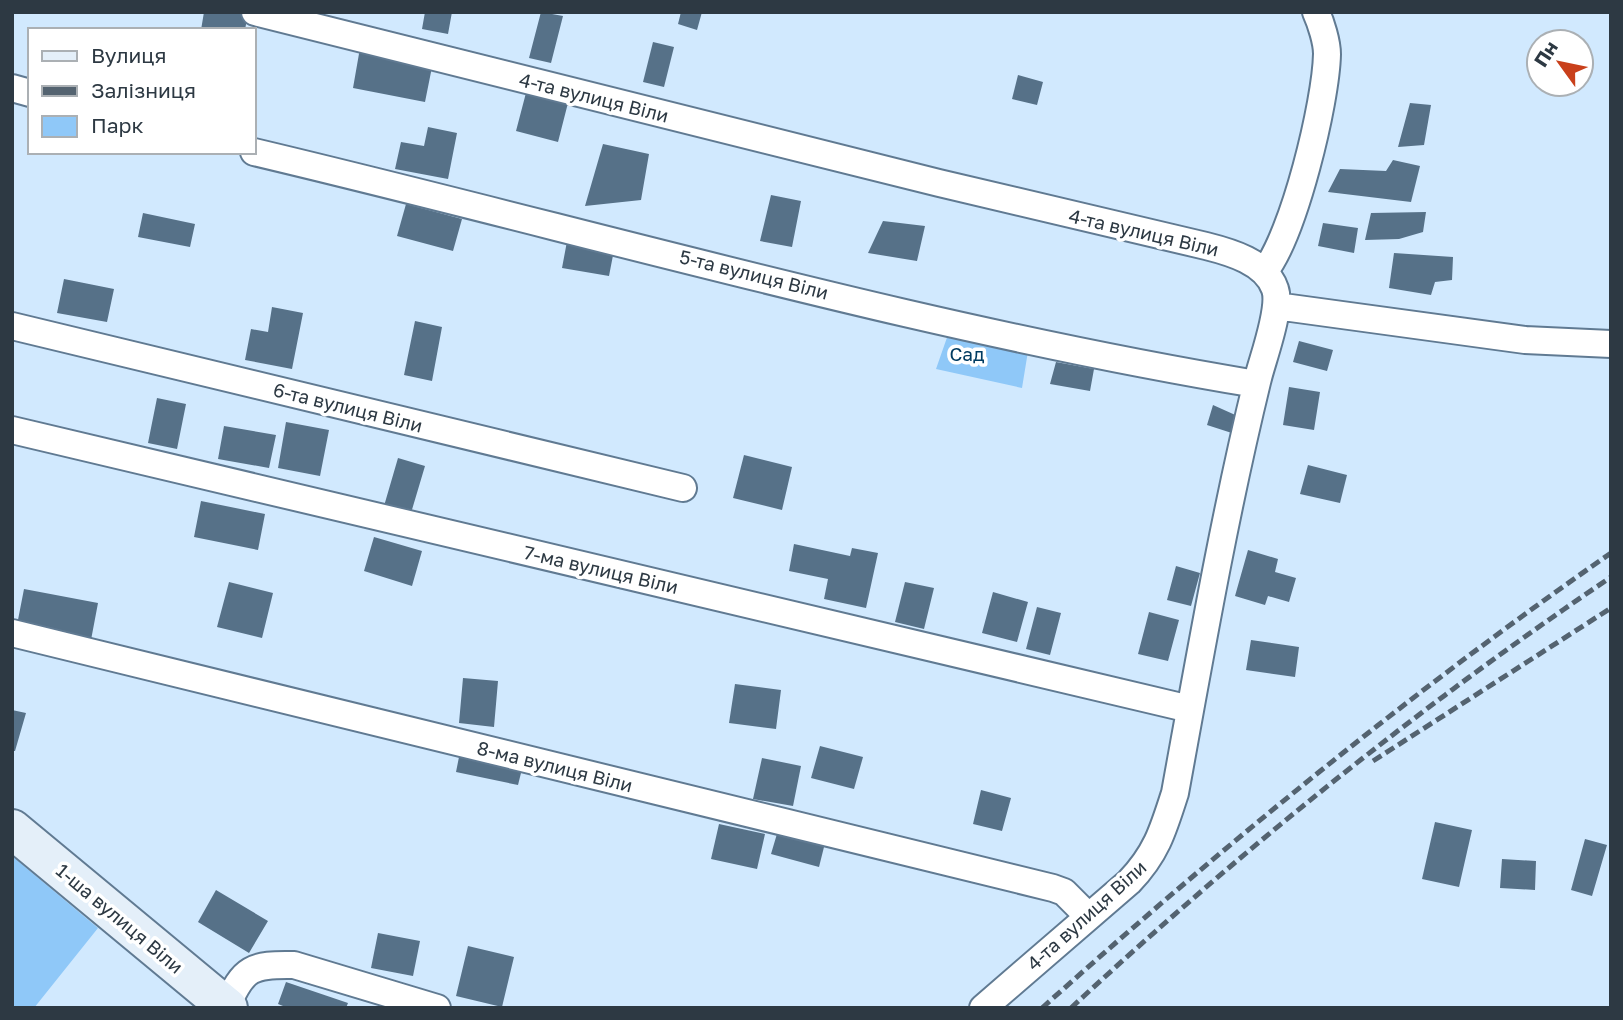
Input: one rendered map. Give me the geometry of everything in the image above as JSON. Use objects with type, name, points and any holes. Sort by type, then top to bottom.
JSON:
[{"type":"main road","name":"1-ша вулиця Віли","points":[[12,829],[227,1007]]},
{"type":"street","name":"4-та вулиця Віли","points":[[255,12],[939,183],[1206,246],[1236,254],[1264,272]]},
{"type":"street","points":[[1316,12],[1327,51],[1324,93],[1285,234],[1264,272],[1276,290],[1276,306],[1525,340],[1611,344]]},
{"type":"street","name":"5-та вулиця Віли","points":[[256,152],[740,272],[1127,363],[1256,384]]},
{"type":"street","name":"4-та вулиця Віли","points":[[983,1008],[1142,869],[1161,837],[1175,793],[1256,384],[1276,306]]},
{"type":"street","name":"6-та вулиця Віли","points":[[12,326],[683,488]]},
{"type":"street","name":"7-ма вулиця Віли","points":[[12,430],[1190,709]]},
{"type":"street","name":"8-ма вулиця Віли","points":[[12,633],[1053,888],[1064,892],[1088,916]]},
{"type":"street","points":[[227,1007],[239,979],[253,970],[271,964],[294,965],[436,1008]]},
{"type":"green space","name":"Сад","points":[[951,326],[1029,345],[1022,388],[936,369]]},
{"type":"green space","points":[[12,856],[98,928],[34,1008],[12,1008]]},
{"type":"building","points":[[204,12],[248,13],[245,28],[201,28]]},
{"type":"building","points":[[425,12],[452,12],[448,34],[422,29]]},
{"type":"building","points":[[541,12],[563,16],[551,63],[529,58]]},
{"type":"building","points":[[681,12],[702,12],[697,30],[678,24]]},
{"type":"building","points":[[653,42],[674,47],[664,87],[643,82]]},
{"type":"building","points":[[360,48],[433,62],[425,102],[353,88]]},
{"type":"building","points":[[1018,75],[1043,82],[1037,105],[1012,99]]},
{"type":"building","points":[[527,89],[569,99],[558,142],[516,131]]},
{"type":"building","points":[[1410,103],[1431,105],[1424,145],[1398,147]]},
{"type":"building","points":[[428,127],[457,133],[448,179],[395,169],[401,142],[424,146]]},
{"type":"building","points":[[603,144],[649,154],[641,200],[585,206]]},
{"type":"building","points":[[1393,160],[1420,166],[1411,202],[1328,192],[1340,169],[1386,171]]},
{"type":"building","points":[[771,195],[801,201],[792,247],[760,241]]},
{"type":"building","points":[[406,204],[462,219],[453,251],[397,236]]},
{"type":"building","points":[[1426,212],[1423,232],[1399,239],[1365,240],[1371,213]]},
{"type":"building","points":[[143,213],[195,224],[190,247],[138,237]]},
{"type":"building","points":[[883,221],[925,226],[917,261],[868,253]]},
{"type":"building","points":[[1323,223],[1358,228],[1354,253],[1318,246]]},
{"type":"building","points":[[568,236],[615,245],[609,276],[562,268]]},
{"type":"building","points":[[1394,253],[1453,257],[1452,280],[1435,282],[1431,295],[1389,288]]},
{"type":"building","points":[[64,279],[114,289],[107,322],[57,313]]},
{"type":"building","points":[[272,307],[303,313],[292,369],[245,360],[251,329],[268,332]]},
{"type":"building","points":[[415,321],[442,327],[432,381],[404,375]]},
{"type":"building","points":[[1299,341],[1333,350],[1327,371],[1293,362]]},
{"type":"building","points":[[1056,362],[1094,369],[1090,391],[1050,384]]},
{"type":"building","points":[[1289,387],[1320,392],[1314,430],[1283,425]]},
{"type":"building","points":[[157,398],[186,404],[177,449],[148,443]]},
{"type":"building","points":[[1213,405],[1242,418],[1238,435],[1207,425]]},
{"type":"building","points":[[286,422],[329,430],[320,476],[278,468]]},
{"type":"building","points":[[224,426],[276,435],[269,468],[218,459]]},
{"type":"building","points":[[744,455],[792,467],[782,510],[733,498]]},
{"type":"building","points":[[398,458],[425,466],[411,513],[384,506]]},
{"type":"building","points":[[1308,465],[1347,475],[1340,503],[1300,494]]},
{"type":"building","points":[[201,501],[265,514],[258,550],[194,537]]},
{"type":"building","points":[[374,537],[422,551],[412,586],[364,571]]},
{"type":"building","points":[[794,544],[850,556],[852,548],[878,553],[866,608],[824,599],[828,579],[789,571]]},
{"type":"building","points":[[1248,550],[1278,559],[1275,572],[1296,578],[1289,602],[1268,596],[1265,605],[1235,596]]},
{"type":"building","points":[[1176,566],[1200,573],[1191,606],[1167,600]]},
{"type":"building","points":[[229,582],[273,593],[262,638],[217,627]]},
{"type":"building","points":[[905,582],[934,588],[924,629],[895,622]]},
{"type":"building","points":[[24,589],[98,603],[91,640],[17,625]]},
{"type":"building","points":[[993,592],[1028,602],[1017,642],[982,633]]},
{"type":"building","points":[[1037,607],[1061,613],[1050,655],[1026,649]]},
{"type":"building","points":[[1149,612],[1179,620],[1168,661],[1138,654]]},
{"type":"building","points":[[1251,640],[1299,647],[1295,677],[1246,670]]},
{"type":"building","points":[[463,678],[498,681],[494,727],[459,723]]},
{"type":"building","points":[[735,684],[781,690],[776,729],[729,723]]},
{"type":"building","points":[[12,710],[26,713],[15,751],[12,751]]},
{"type":"building","points":[[820,746],[863,757],[854,789],[811,778]]},
{"type":"building","points":[[460,752],[523,765],[518,785],[456,772]]},
{"type":"building","points":[[762,758],[801,766],[793,806],[753,799]]},
{"type":"building","points":[[981,790],[1011,798],[1002,831],[973,824]]},
{"type":"building","points":[[1435,822],[1472,830],[1459,887],[1422,879]]},
{"type":"building","points":[[719,824],[765,834],[757,869],[711,859]]},
{"type":"building","points":[[779,827],[826,839],[819,867],[771,854]]},
{"type":"building","points":[[1585,839],[1607,845],[1592,896],[1571,890]]},
{"type":"building","points":[[1502,859],[1536,861],[1535,890],[1500,888]]},
{"type":"building","points":[[216,890],[268,921],[249,953],[198,922]]},
{"type":"building","points":[[378,933],[420,941],[413,976],[371,968]]},
{"type":"building","points":[[468,946],[514,957],[502,1007],[456,996]]},
{"type":"building","points":[[286,982],[348,1003],[346,1008],[288,1008],[278,1004]]},
{"type":"railway","points":[[1042,1008],[1249,829],[1391,715],[1611,553]]},
{"type":"railway","points":[[1071,1008],[1200,893],[1333,782],[1470,677],[1611,577]]},
{"type":"railway","points":[[1373,761],[1611,608]]}]
